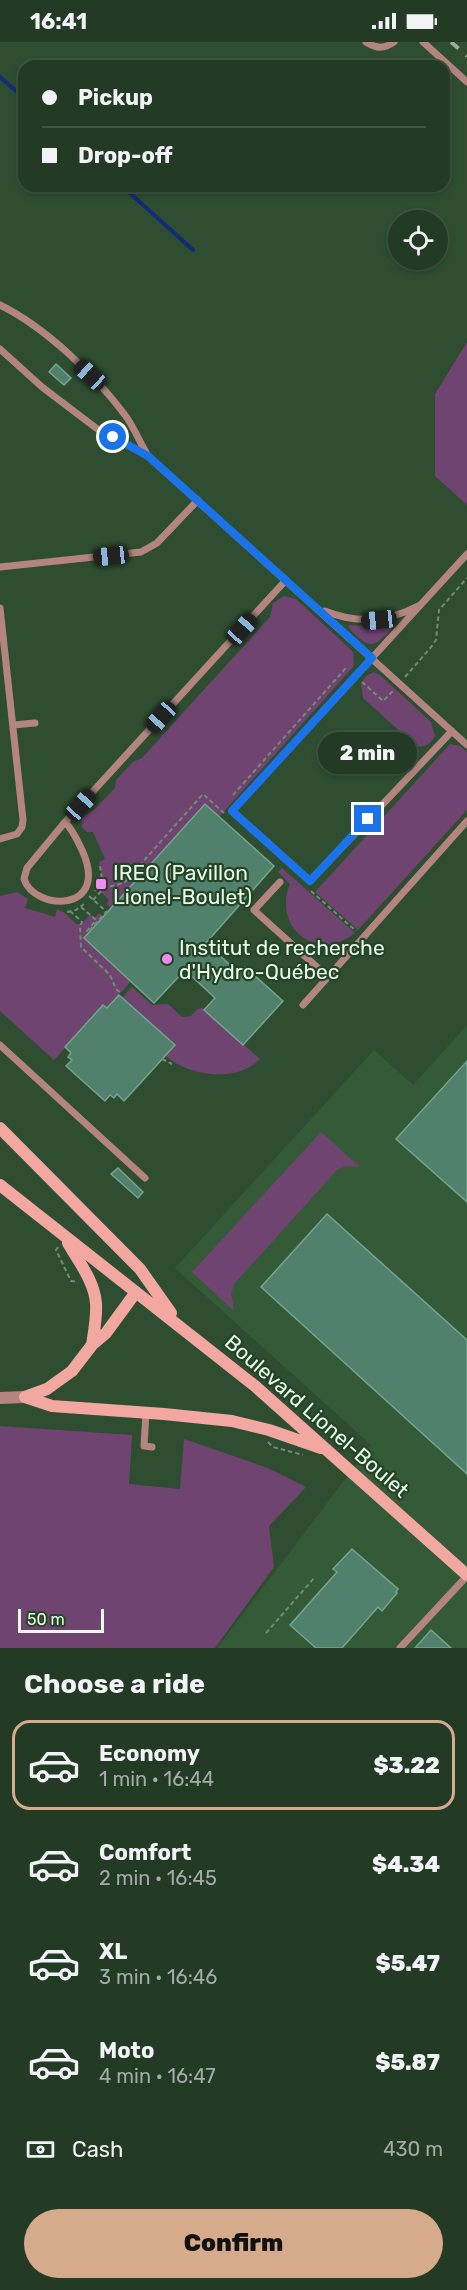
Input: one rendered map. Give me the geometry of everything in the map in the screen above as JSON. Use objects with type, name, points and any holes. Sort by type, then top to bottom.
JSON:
[{"type":"main road","points":[[0,1128],[140,1269],[179,1324]]},
{"type":"main road","name":"Boulevard Lionel-Boulet","points":[[0,1185],[255,1386],[467,1576]]},
{"type":"main road","points":[[65,1237],[93,1291],[96,1310],[92,1345]]},
{"type":"main road","points":[[25,1397],[60,1382],[77,1366],[92,1345],[106,1333],[136,1292]]},
{"type":"main road","points":[[25,1397],[52,1406],[188,1416],[253,1425],[327,1450]]},
{"type":"street","points":[[0,1398],[25,1397]]},
{"type":"lane","points":[[366,42],[379,48],[386,48],[394,42]]},
{"type":"lane","points":[[423,42],[443,60]]},
{"type":"lane","points":[[450,67],[467,82]]},
{"type":"lane","points":[[0,305],[30,321],[90,375],[126,417],[148,456]]},
{"type":"lane","points":[[0,349],[42,387],[96,428],[148,456],[467,745]]},
{"type":"lane","points":[[0,567],[141,552],[158,543],[198,500]]},
{"type":"lane","points":[[452,730],[310,881],[232,811],[467,554]]},
{"type":"lane","points":[[65,822],[88,863],[90,878],[88,885],[78,897],[58,901],[36,895],[29,890],[24,873],[65,822],[286,580]]},
{"type":"lane","points":[[319,609],[345,618],[367,621],[401,614],[423,603]]},
{"type":"lane","points":[[0,608],[23,824],[14,836],[0,839]]},
{"type":"lane","points":[[13,726],[35,723]]},
{"type":"lane","points":[[303,1005],[467,821]]},
{"type":"lane","points":[[280,882],[254,910],[328,977]]},
{"type":"lane","points":[[0,1045],[145,1178]]},
{"type":"lane","points":[[146,1413],[146,1449]]},
{"type":"lane","points":[[400,1648],[467,1576]]},
{"type":"path","points":[[405,677],[436,640],[439,610],[467,578]]},
{"type":"path","points":[[228,801],[345,669],[349,673]]},
{"type":"path","points":[[362,682],[383,701],[394,689]]},
{"type":"path","points":[[93,900],[104,888],[124,883],[202,794],[228,816]]},
{"type":"path","points":[[306,887],[357,932]]},
{"type":"path","points":[[81,907],[96,920],[88,932],[106,912],[88,896]]},
{"type":"path","points":[[70,911],[82,922],[80,926],[81,947],[110,975],[116,989],[121,993]]},
{"type":"path","points":[[162,1059],[172,1064]]},
{"type":"path","points":[[56,1250],[71,1281],[76,1283],[82,1280]]},
{"type":"path","name":"Boulevard Lionel-Boulet","points":[[267,1437],[268,1443],[273,1447],[304,1456]]},
{"type":"path","points":[[266,1634],[315,1577]]},
{"type":"shaded area","points":[[467,342],[467,505],[435,476],[435,394]]},
{"type":"shaded area","points":[[284,596],[296,599],[353,652],[354,666],[219,817],[204,804],[111,908],[106,904],[109,900],[101,892],[105,886],[101,882],[99,862],[105,859],[93,832],[87,832],[82,827],[82,818],[94,810],[115,788],[116,780],[133,762],[142,758],[270,617],[273,603]]},
{"type":"shaded area","points":[[393,623],[395,625],[373,644],[363,641],[348,627],[350,625],[374,627]]},
{"type":"shaded area","points":[[374,672],[431,722],[435,736],[425,746],[416,746],[363,698],[361,684],[366,676]]},
{"type":"shaded area","points":[[450,744],[460,746],[467,752],[467,810],[358,930],[315,892]]},
{"type":"shaded area","points":[[282,868],[355,933],[341,941],[326,944],[313,942],[301,936],[293,927],[287,914],[286,900],[290,884],[278,872]]},
{"type":"shaded area","points":[[17,892],[28,899],[25,908],[55,917],[57,909],[65,913],[76,924],[82,924],[90,914],[95,918],[99,913],[103,916],[85,938],[132,980],[107,1008],[103,1006],[54,1060],[0,1011],[0,896]]},
{"type":"shaded area","points":[[132,987],[152,1005],[168,1004],[182,1017],[191,1016],[197,1009],[203,1008],[260,1059],[239,1072],[226,1074],[199,1072],[175,1062],[165,1055],[174,1045],[122,998]]},
{"type":"shaded area","points":[[467,1025],[467,1648],[217,1648],[371,1445],[175,1268],[374,1050],[413,1085]]},
{"type":"shaded area","points":[[321,1132],[360,1167],[346,1166],[337,1170],[235,1283],[231,1293],[234,1311],[192,1272]]},
{"type":"shaded area","points":[[0,1426],[132,1435],[129,1484],[180,1489],[184,1439],[268,1468],[306,1487],[269,1526],[274,1567],[215,1648],[0,1648]]},
{"type":"building","points":[[56,364],[71,378],[64,385],[49,372]]},
{"type":"building","name":"Institut de recherche d'Hydro-Québec","points":[[205,804],[274,866],[206,943],[239,973],[245,967],[283,1001],[243,1045],[204,1010],[215,998],[185,970],[154,1003],[84,938]]},
{"type":"building","points":[[119,995],[175,1045],[124,1101],[117,1094],[114,1098],[110,1095],[105,1101],[66,1066],[72,1060],[68,1057],[71,1053],[65,1047],[103,1005],[107,1008]]},
{"type":"building","points":[[467,1061],[467,1202],[396,1139]]},
{"type":"building","points":[[118,1168],[143,1192],[138,1198],[111,1174]]},
{"type":"building","points":[[327,1214],[467,1340],[467,1474],[261,1287]]},
{"type":"building","points":[[352,1549],[398,1589],[397,1593],[382,1611],[378,1607],[342,1648],[316,1648],[290,1625],[337,1572],[333,1569]]},
{"type":"building","points":[[431,1630],[451,1648],[415,1648]]},
{"type":"waterway","points":[[0,77],[18,93]]},
{"type":"waterway","points":[[129,192],[193,250]]},
{"type":"railway","points":[[451,42],[467,56]]},
{"type":"place","name":"IREQ (Pavillon Lionel-Boulet)","points":[[101,884]]},
{"type":"place","name":"Institut de recherche d'Hydro-Québec","points":[[167,959]]},
{"type":"route","points":[[113,437],[148,456],[372,658],[232,811],[310,881],[368,819]]}]
